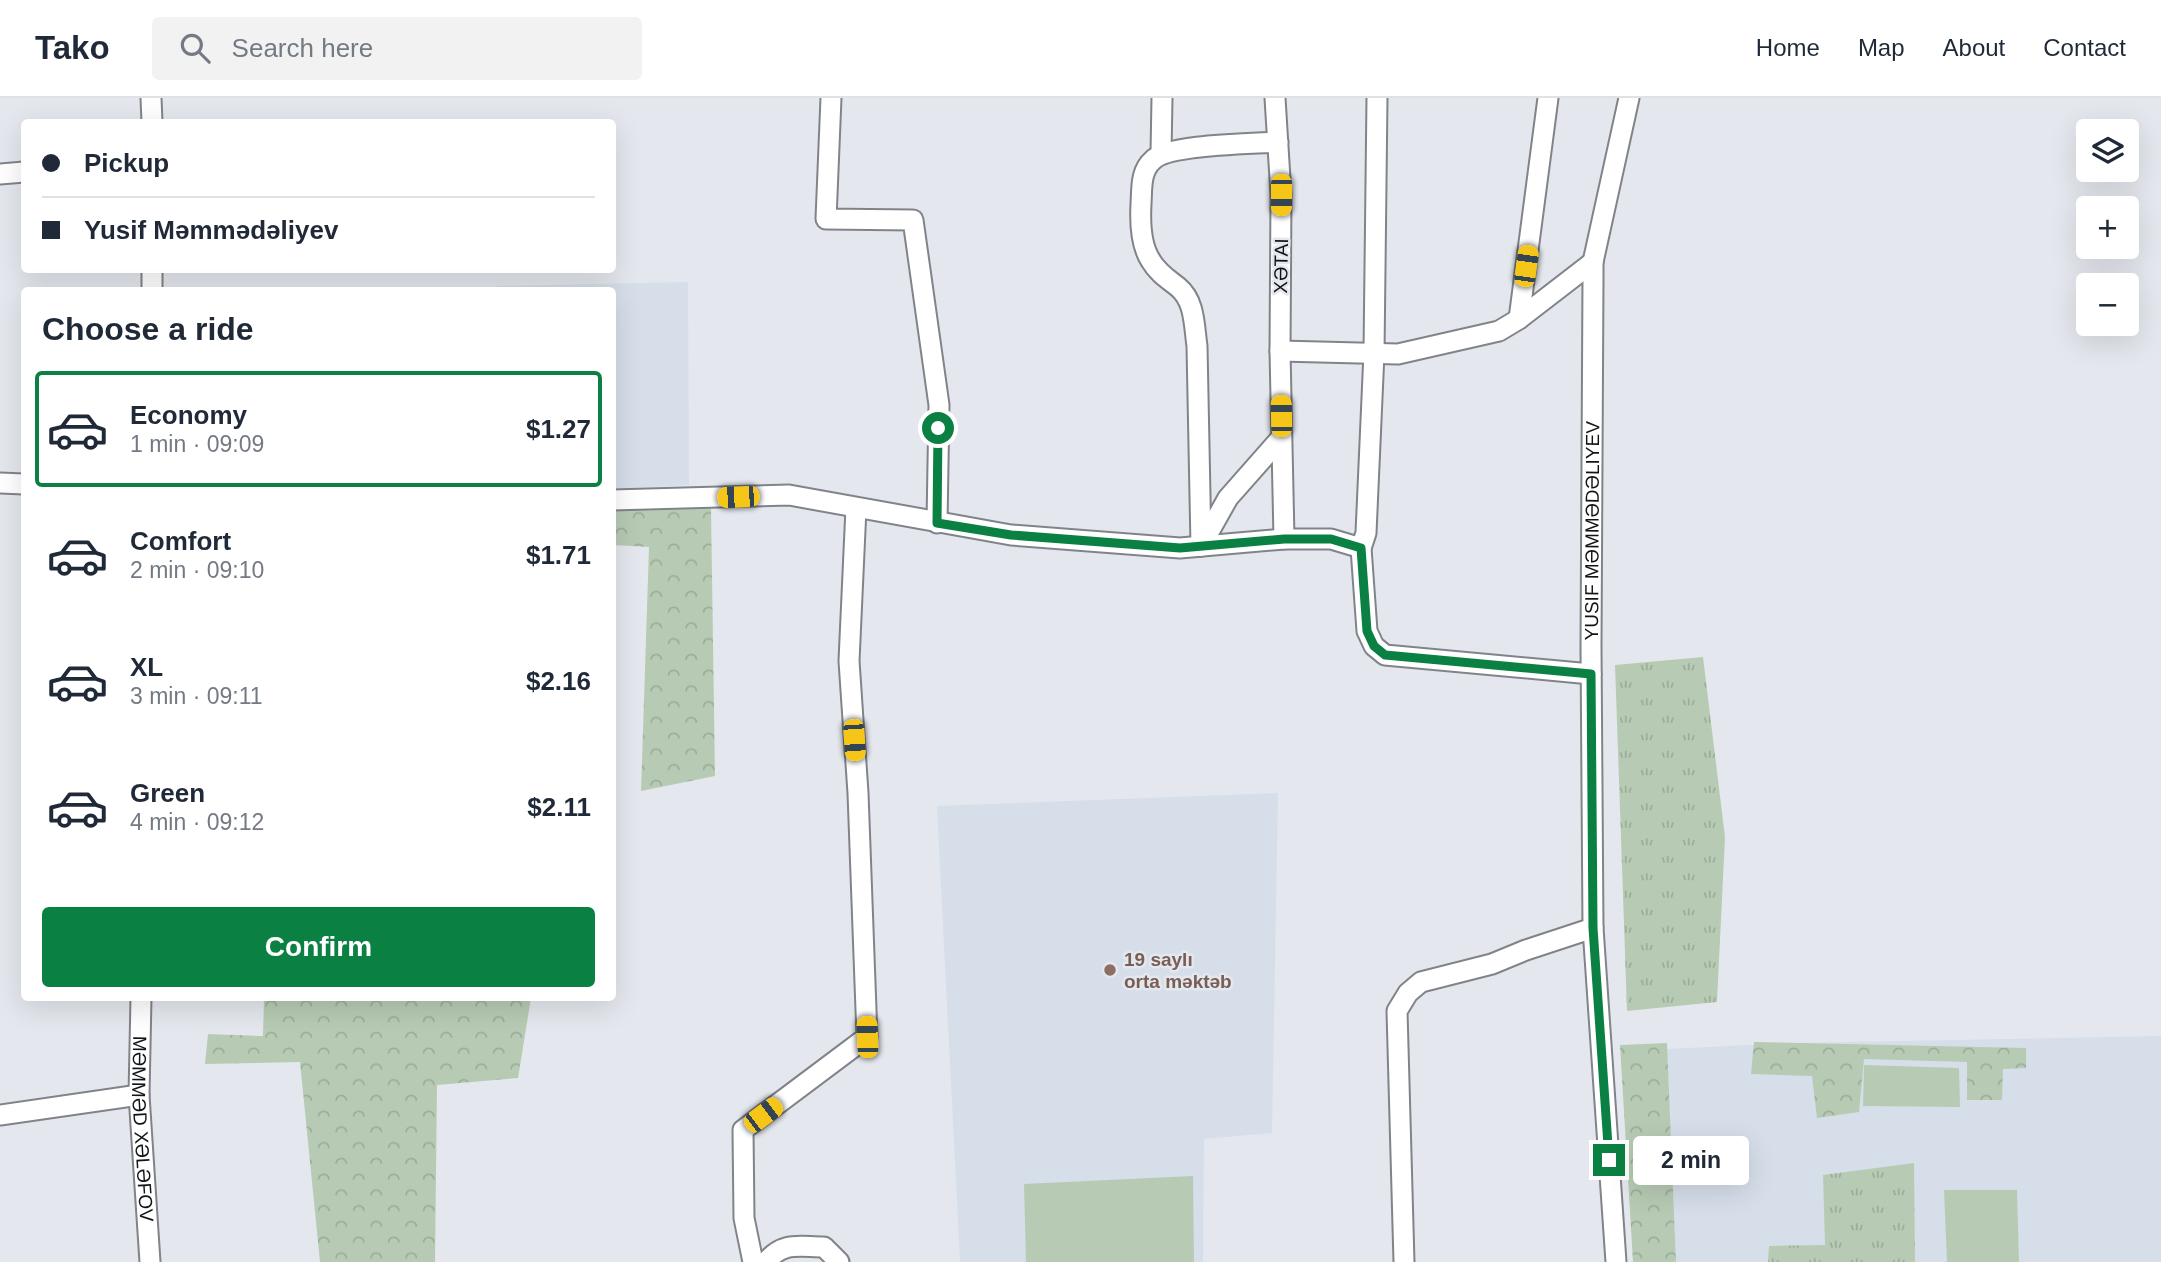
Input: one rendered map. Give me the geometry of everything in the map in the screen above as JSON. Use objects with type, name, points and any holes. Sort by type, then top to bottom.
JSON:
[{"type":"street","points":[[151,98],[152,119]]},
{"type":"street","points":[[831,98],[826,219],[914,220],[939,405],[937,523]]},
{"type":"street","points":[[1161,153],[1162,98]]},
{"type":"street","name":"XƏTAI","points":[[1275,98],[1281,195],[1280,351],[1284,539]]},
{"type":"street","points":[[1377,98],[1374,353],[1366,533],[1361,548],[1367,631],[1374,646],[1385,655],[1591,674]]},
{"type":"street","points":[[1519,319],[1548,98]]},
{"type":"street","name":"YUSIF MƏMMƏDƏLIYEV","points":[[1616,1262],[1593,928],[1593,262],[1629,98]]},
{"type":"street","points":[[1201,546],[1197,346],[1194,319],[1188,298],[1157,270],[1149,259],[1140,224],[1142,176],[1151,161],[1161,153],[1278,142]]},
{"type":"street","points":[[0,174],[21,172]]},
{"type":"street","points":[[1280,351],[1398,354],[1499,331],[1519,319],[1593,262]]},
{"type":"street","points":[[1201,546],[1228,498],[1282,438]]},
{"type":"street","points":[[0,483],[21,484]]},
{"type":"street","points":[[616,500],[789,495],[1011,535],[1180,548],[1284,539],[1331,539],[1361,548]]},
{"type":"street","points":[[753,1262],[744,1218],[743,1130],[867,1037],[858,793],[849,661],[856,508]]},
{"type":"street","points":[[1404,1262],[1397,1011],[1408,993],[1421,982],[1492,964],[1593,928]]},
{"type":"street","name":"MƏMMƏD XƏLƏFOV","points":[[141,1001],[139,1095],[150,1262]]},
{"type":"street","points":[[0,1115],[139,1095]]},
{"type":"street","points":[[766,1262],[785,1246],[824,1247],[839,1262]]},
{"type":"shaded area","points":[[688,282],[689,485],[616,489],[616,287],[497,286]]},
{"type":"shaded area","name":"19 saylı orta məktəb","points":[[1278,793],[1272,1133],[1204,1139],[1203,1262],[960,1262],[937,806]]},
{"type":"shaded area","points":[[2161,1036],[2161,1262],[1676,1262],[1667,1049],[1792,1043]]},
{"type":"green space","points":[[711,508],[715,776],[641,791],[649,547],[616,545],[616,510]]},
{"type":"green space","points":[[1703,657],[1725,837],[1717,1002],[1627,1011],[1615,665]]},
{"type":"green space","points":[[264,1001],[531,1001],[518,1078],[437,1085],[435,1262],[320,1262],[300,1062],[205,1064],[208,1034],[263,1036]]},
{"type":"green space","points":[[1754,1042],[2026,1048],[2026,1068],[2003,1069],[2002,1100],[1967,1100],[1967,1062],[1864,1059],[1859,1112],[1817,1118],[1812,1076],[1751,1074]]},
{"type":"green space","points":[[1667,1043],[1676,1262],[1633,1262],[1620,1045]]},
{"type":"green space","points":[[1864,1065],[1959,1068],[1960,1107],[1863,1106]]},
{"type":"green space","points":[[1914,1163],[1915,1262],[1768,1262],[1769,1246],[1825,1245],[1823,1175]]},
{"type":"green space","points":[[1193,1176],[1194,1262],[1026,1262],[1024,1184]]},
{"type":"green space","points":[[1944,1190],[2017,1190],[2019,1262],[1947,1262]]},
{"type":"place","name":"19 saylı orta məktəb","points":[[1110,970]]},
{"type":"route","points":[[938,428],[937,523],[1011,535],[1180,548],[1284,539],[1331,539],[1361,548],[1367,631],[1374,646],[1385,655],[1591,674],[1593,928],[1609,1160]]}]
